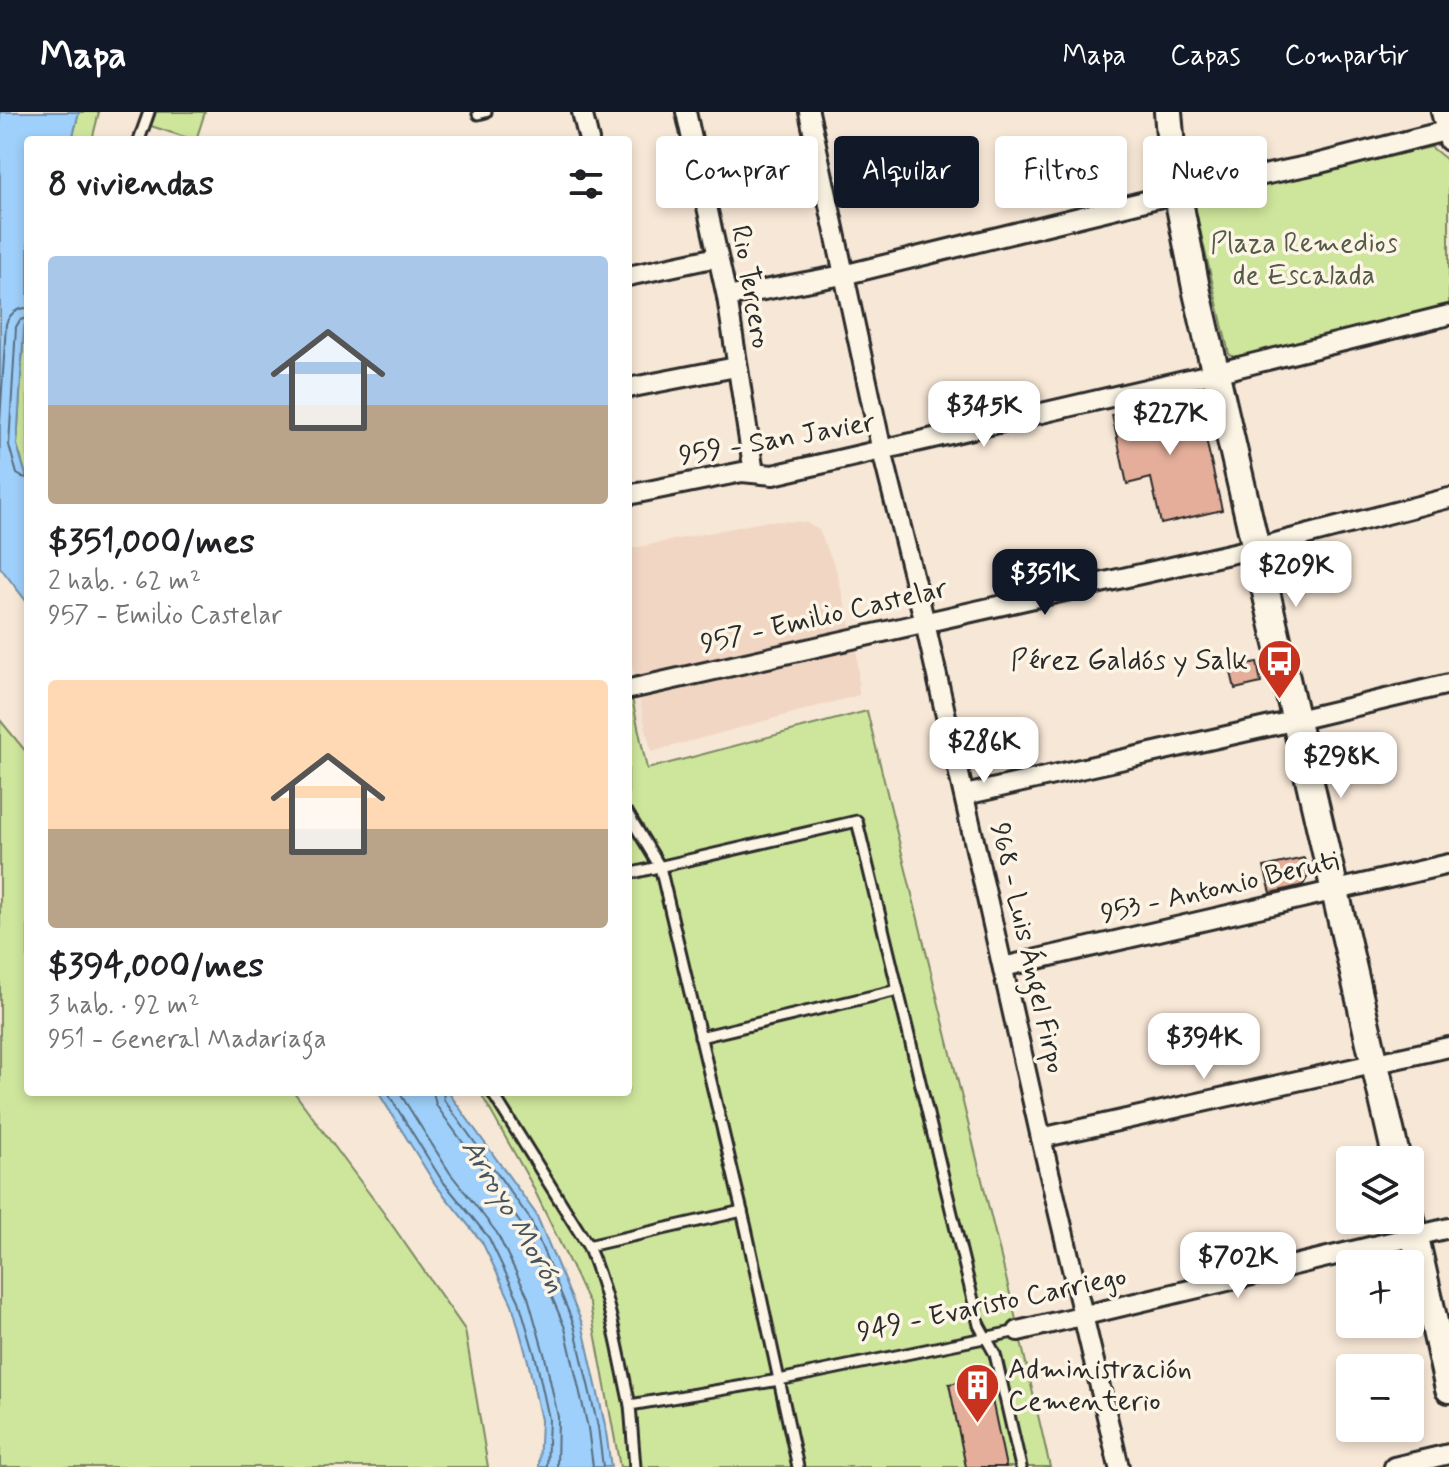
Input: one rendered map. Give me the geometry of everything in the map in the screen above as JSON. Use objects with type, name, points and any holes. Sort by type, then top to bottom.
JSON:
[{"type":"main road","points":[[1168,112],[1170,136]]},
{"type":"main road","points":[[1181,208],[1215,373],[1394,1146]]},
{"type":"main road","points":[[1414,1234],[1449,1389]]},
{"type":"street","points":[[582,112],[588,136]]},
{"type":"street","name":"Rio Tercero","points":[[686,112],[727,297],[754,473]]},
{"type":"street","name":"968 - Luis Ángel Firpo","points":[[809,112],[882,451],[925,623],[1119,1467]]},
{"type":"street","points":[[1267,174],[1448,134],[1441,112]]},
{"type":"street","points":[[727,297],[843,275],[1143,202]]},
{"type":"street","points":[[632,275],[717,257]]},
{"type":"street","name":"959 - San Javier","points":[[632,494],[742,472],[773,475],[1215,373],[1449,315]]},
{"type":"street","points":[[632,387],[736,367]]},
{"type":"street","name":"957 - Emilio Castelar","points":[[632,689],[1256,548],[1449,498]]},
{"type":"street","points":[[965,795],[1449,684]]},
{"type":"street","name":"953 - Antonio Beruti","points":[[1003,967],[1449,864]]},
{"type":"street","points":[[1041,1138],[1449,1047]]},
{"type":"street","name":"949 - Evaristo Carriego","points":[[1424,1227],[1449,1228]]},
{"type":"street","name":"949 - Evaristo Carriego","points":[[1018,1331],[1382,1234]]},
{"type":"street","points":[[1394,1467],[1449,1454]]},
{"type":"lane","points":[[140,136],[149,112]]},
{"type":"lane","points":[[632,821],[660,867],[742,1211],[798,1467]]},
{"type":"lane","points":[[632,873],[857,821],[979,1325],[995,1354],[1021,1467]]},
{"type":"lane","points":[[700,1037],[898,990]]},
{"type":"lane","points":[[494,1096],[588,1246],[599,1270],[630,1405],[635,1467]]},
{"type":"lane","points":[[588,1246],[742,1211]]},
{"type":"lane","name":"949 - Evaristo Carriego","points":[[630,1405],[779,1380],[1018,1331]]},
{"type":"shaded area","points":[[768,521],[805,522],[819,530],[836,569],[857,651],[859,695],[651,752],[632,664],[632,548]]},
{"type":"green space","points":[[79,112],[99,112],[93,136],[73,136]]},
{"type":"green space","points":[[156,112],[205,112],[197,136],[182,136],[151,126]]},
{"type":"green space","name":"Plaza Remedios de Escalada","points":[[1431,147],[1446,159],[1449,171],[1449,307],[1241,361],[1229,354],[1195,208],[1267,208],[1267,184]]},
{"type":"green space","points":[[24,328],[24,469],[17,445]]},
{"type":"green space","points":[[632,698],[647,769],[867,711],[1050,1467],[620,1467],[590,1305],[530,1181],[482,1096],[632,1096]]},
{"type":"green space","points":[[0,720],[24,749],[24,1096],[297,1096],[465,1330],[488,1467],[0,1467]]},
{"type":"water","points":[[0,112],[79,112],[73,136],[24,136],[24,328],[17,445],[24,469],[24,598],[0,567]]},
{"type":"water","name":"Arroyo Morón","points":[[380,1096],[451,1096],[536,1214],[582,1323],[605,1425],[611,1467],[539,1467],[541,1420],[512,1304],[482,1242],[435,1184]]},
{"type":"building","points":[[1196,395],[1222,510],[1161,524],[1151,478],[1127,484],[1112,415]]},
{"type":"building","points":[[1257,662],[1261,683],[1235,689],[1230,668]]},
{"type":"building","points":[[1304,858],[1308,876],[1303,885],[1271,893],[1264,867]]},
{"type":"building","name":"Administración Cementerio","points":[[987,1376],[1006,1467],[966,1467],[949,1384]]},
{"type":"place","name":"Pérez Galdós y Salk","points":[[1279,700]]},
{"type":"place","name":"Administración Cementerio","points":[[977,1425]]}]
